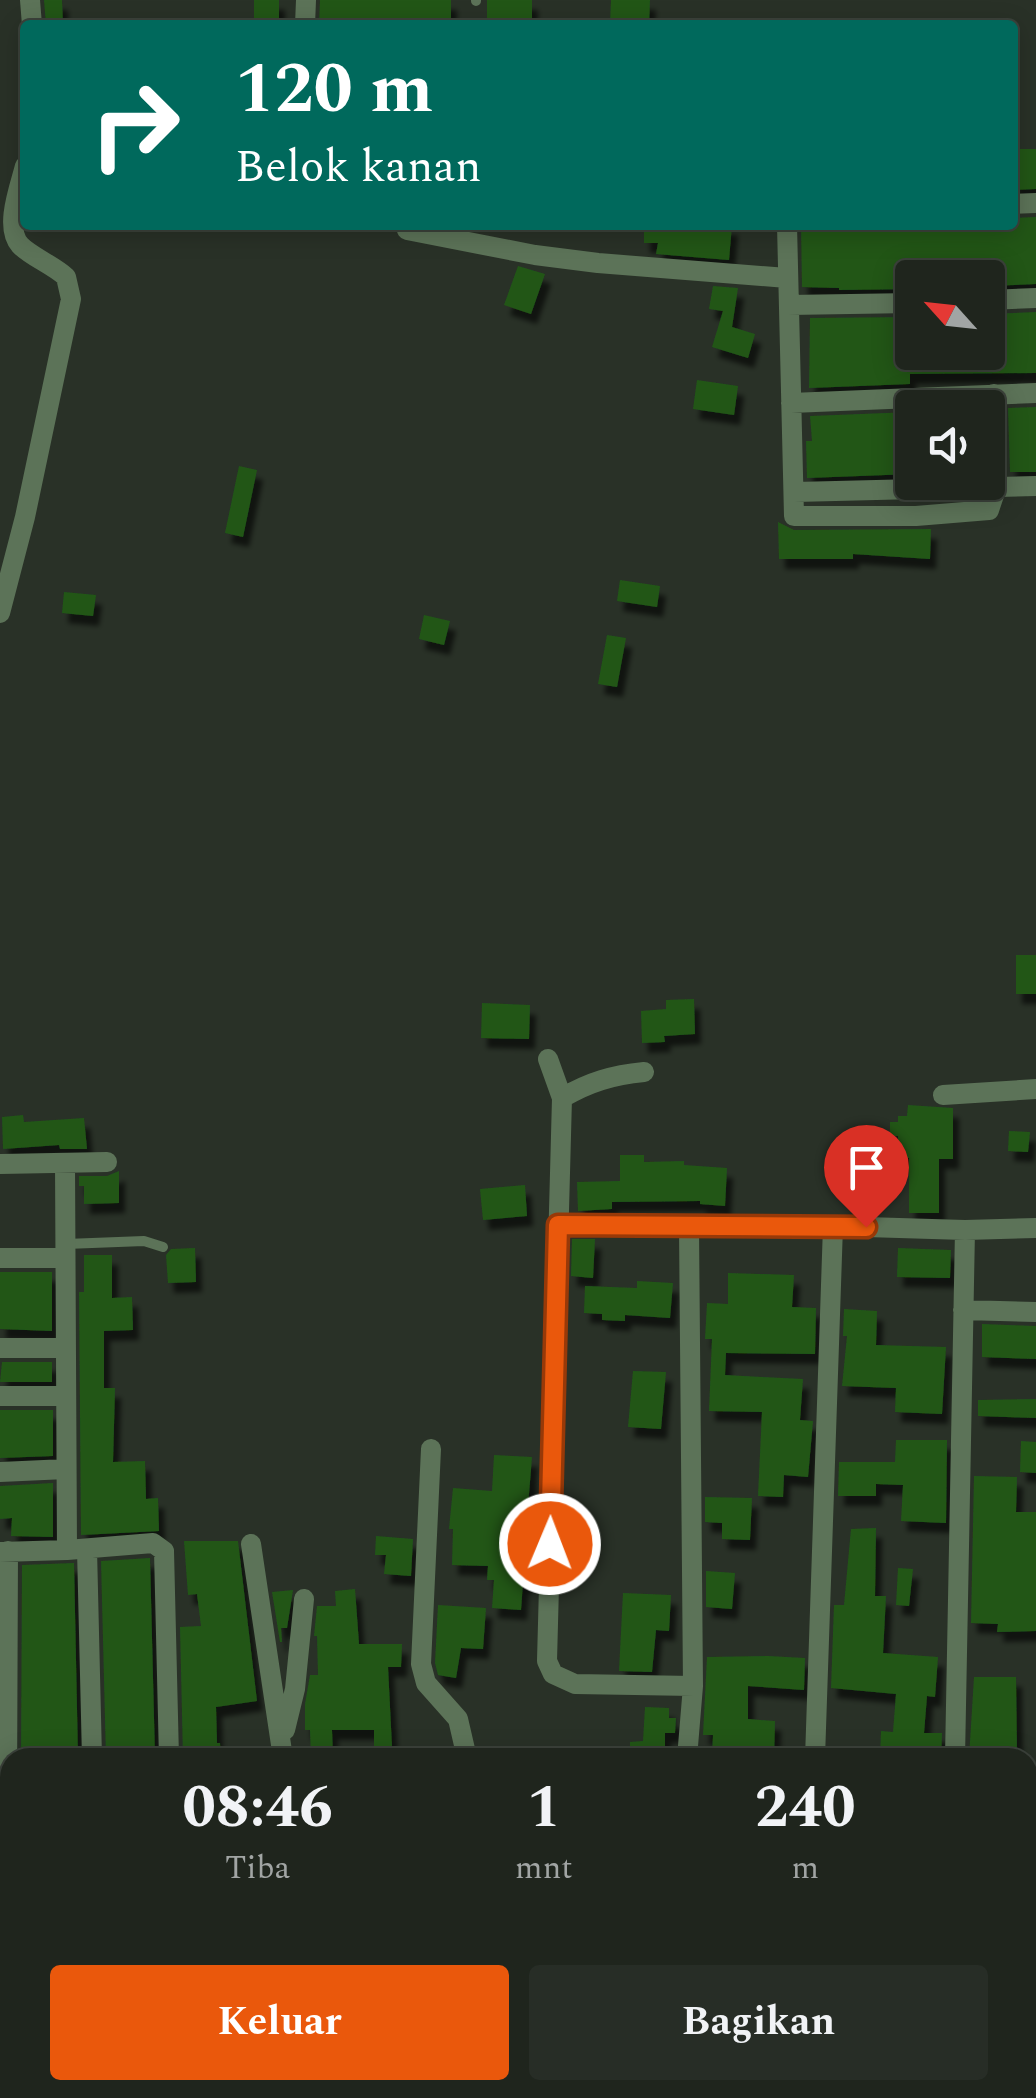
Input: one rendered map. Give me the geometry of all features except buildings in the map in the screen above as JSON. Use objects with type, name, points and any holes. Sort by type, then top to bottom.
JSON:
[{"type":"street","points":[[0,614],[25,517],[71,299],[66,278],[20,245],[14,234],[20,186]]},
{"type":"street","points":[[408,230],[535,256],[788,278]]},
{"type":"street","points":[[787,230],[794,516],[916,516],[989,510],[992,500]]},
{"type":"street","points":[[1005,299],[1036,298]]},
{"type":"street","points":[[789,306],[895,303]]},
{"type":"street","points":[[1005,393],[1036,392]]},
{"type":"street","points":[[791,402],[895,398]]},
{"type":"street","points":[[1005,486],[1036,486]]},
{"type":"street","points":[[548,1059],[562,1098],[547,1661],[553,1674],[575,1684],[693,1686]]},
{"type":"street","points":[[562,1098],[608,1077],[644,1072]]},
{"type":"street","points":[[943,1094],[1036,1089]]},
{"type":"street","points":[[0,1164],[107,1162]]},
{"type":"street","points":[[65,1164],[66,1468],[77,1550],[91,1748]]},
{"type":"street","points":[[558,1225],[1036,1228]]},
{"type":"street","points":[[815,1748],[833,1226]]},
{"type":"street","points":[[688,1748],[693,1686],[689,1227]]},
{"type":"street","points":[[955,1748],[965,1230]]},
{"type":"street","points":[[0,1258],[64,1251]]},
{"type":"street","points":[[964,1310],[1036,1312]]},
{"type":"street","points":[[0,1348],[64,1348]]},
{"type":"street","points":[[0,1396],[65,1396]]},
{"type":"street","points":[[431,1449],[420,1664],[426,1683],[458,1719],[465,1748]]},
{"type":"street","points":[[0,1472],[66,1468]]},
{"type":"street","points":[[5,1748],[4,1552],[154,1543],[164,1551],[169,1748]]},
{"type":"street","points":[[252,1544],[282,1748]]},
{"type":"street","points":[[284,1748],[295,1688],[304,1599]]},
{"type":"lane","points":[[64,1251],[144,1241],[163,1247]]},
{"type":"route","points":[[550,1544],[558,1225],[866,1227]]}]
